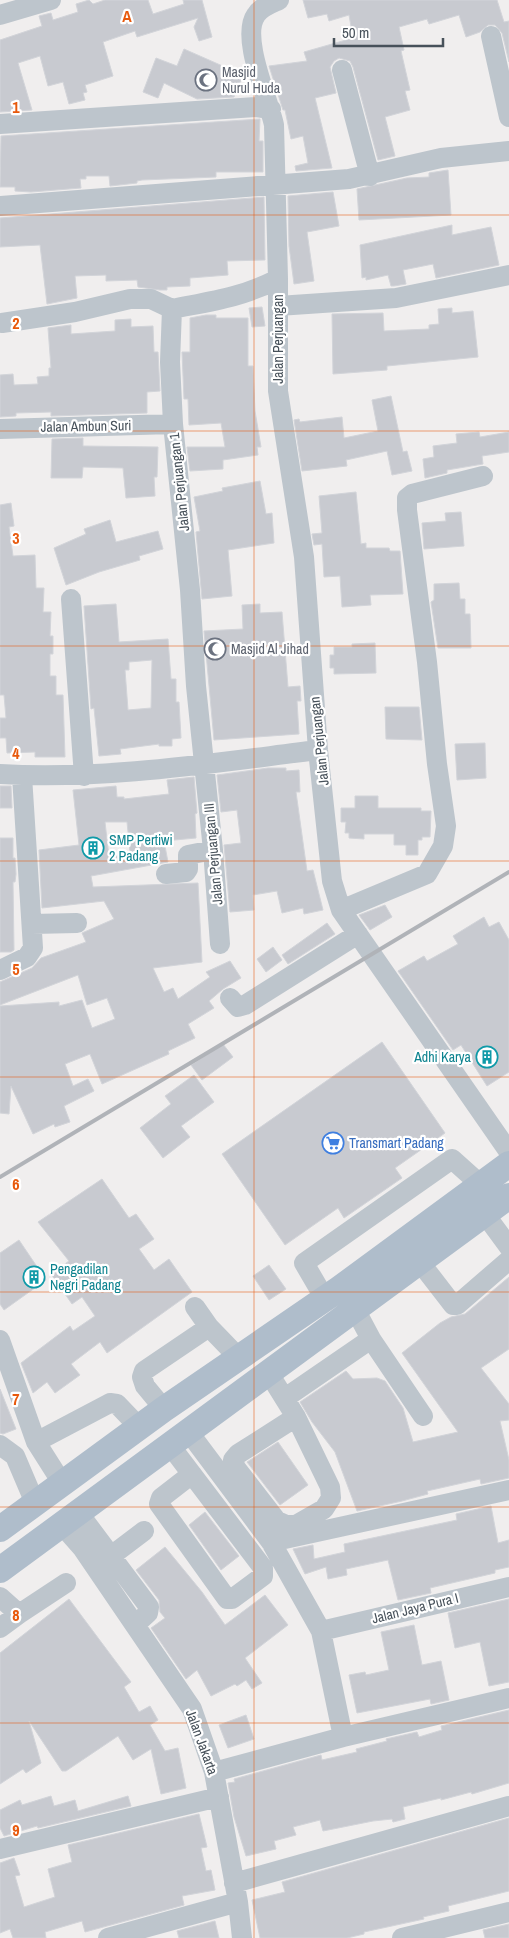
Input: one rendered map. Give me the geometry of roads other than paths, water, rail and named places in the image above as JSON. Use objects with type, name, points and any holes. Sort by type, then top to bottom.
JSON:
[{"type":"main road","points":[[0,1529],[139,1426],[324,1299],[509,1164]]},
{"type":"main road","points":[[0,1570],[509,1196]]},
{"type":"main road","points":[[112,1446],[132,1472]]},
{"type":"street","points":[[0,14],[51,0]]},
{"type":"street","name":"Jalan Perjuangan","points":[[278,0],[264,6],[254,16],[252,40],[258,78],[271,109],[274,125],[278,279],[278,391],[304,558],[318,750],[332,881],[341,910],[509,1152]]},
{"type":"street","points":[[490,36],[509,117]]},
{"type":"street","points":[[342,70],[370,176]]},
{"type":"street","points":[[0,124],[256,108],[271,109]]},
{"type":"street","points":[[0,206],[276,186],[370,176],[441,158],[509,151]]},
{"type":"street","points":[[278,306],[396,298],[509,275]]},
{"type":"street","points":[[2,323],[75,312],[130,299],[151,299],[172,309],[223,301],[258,289],[278,279]]},
{"type":"street","name":"Jalan Perjuangan 1","points":[[172,309],[170,362],[173,424],[190,590],[198,715],[205,764]]},
{"type":"street","name":"Jalan Ambun Suri","points":[[0,429],[173,424]]},
{"type":"street","points":[[341,910],[427,874],[443,846],[446,826],[437,764],[407,498],[412,494],[483,476]]},
{"type":"street","points":[[71,599],[84,776]]},
{"type":"street","points":[[0,774],[84,776],[318,750]]},
{"type":"street","name":"Jalan Perjuangan III","points":[[205,764],[220,944]]},
{"type":"street","points":[[0,970],[27,957],[33,948],[22,776]]},
{"type":"street","points":[[166,874],[186,872],[188,869],[188,854],[213,850]]},
{"type":"street","points":[[32,924],[77,923]]},
{"type":"street","points":[[230,998],[238,1007],[245,1006],[358,934]]},
{"type":"street","points":[[324,1299],[304,1263],[452,1159],[481,1185]]},
{"type":"street","points":[[484,1213],[509,1247]]},
{"type":"street","points":[[419,1261],[454,1305],[457,1305],[509,1260]]},
{"type":"street","points":[[195,1307],[209,1327],[238,1357]]},
{"type":"street","points":[[355,1309],[371,1339],[422,1416]]},
{"type":"street","points":[[164,1409],[145,1386],[142,1377],[144,1371],[209,1327]]},
{"type":"street","points":[[285,1398],[371,1339]]},
{"type":"street","points":[[0,1340],[36,1442],[62,1483]]},
{"type":"street","points":[[268,1372],[296,1417],[330,1487],[331,1498],[324,1509],[296,1525],[286,1525],[277,1522],[236,1468],[233,1460],[238,1454],[296,1417]]},
{"type":"street","points":[[36,1442],[110,1403],[117,1404],[139,1426]]},
{"type":"street","points":[[179,1437],[192,1474],[263,1568],[263,1576],[232,1599],[227,1598],[159,1504],[161,1498],[192,1474]]},
{"type":"street","points":[[179,1437],[271,1542],[321,1631],[344,1737]]},
{"type":"street","points":[[0,1445],[15,1456],[35,1503]]},
{"type":"street","points":[[271,1542],[509,1490]]},
{"type":"street","points":[[70,1518],[111,1556],[149,1607],[148,1614],[135,1625]]},
{"type":"street","name":"Jalan Jakarta","points":[[70,1518],[83,1549],[192,1709],[214,1772],[236,1893],[242,1938]]},
{"type":"street","points":[[111,1556],[144,1531]]},
{"type":"street","points":[[0,1628],[66,1583]]},
{"type":"street","name":"Jalan Jaya Pura I","points":[[321,1631],[509,1587]]},
{"type":"street","points":[[0,1596],[19,1614]]},
{"type":"street","points":[[214,1772],[344,1737],[509,1698]]},
{"type":"street","points":[[0,1848],[218,1797]]},
{"type":"street","points":[[108,1938],[236,1893],[509,1806]]},
{"type":"street","points":[[402,1938],[509,1912]]},
{"type":"railway","points":[[0,1177],[509,872]]},
{"type":"place","name":"Masjid Nurul Huda","points":[[206,80]]},
{"type":"place","name":"Masjid Al Jihad","points":[[215,649]]},
{"type":"place","name":"SMP Pertiwi 2 Padang","points":[[93,848]]},
{"type":"place","name":"Adhi Karya","points":[[487,1057]]},
{"type":"place","name":"Transmart Padang","points":[[333,1143]]},
{"type":"place","name":"Pengadilan Negri Padang","points":[[34,1277]]}]
